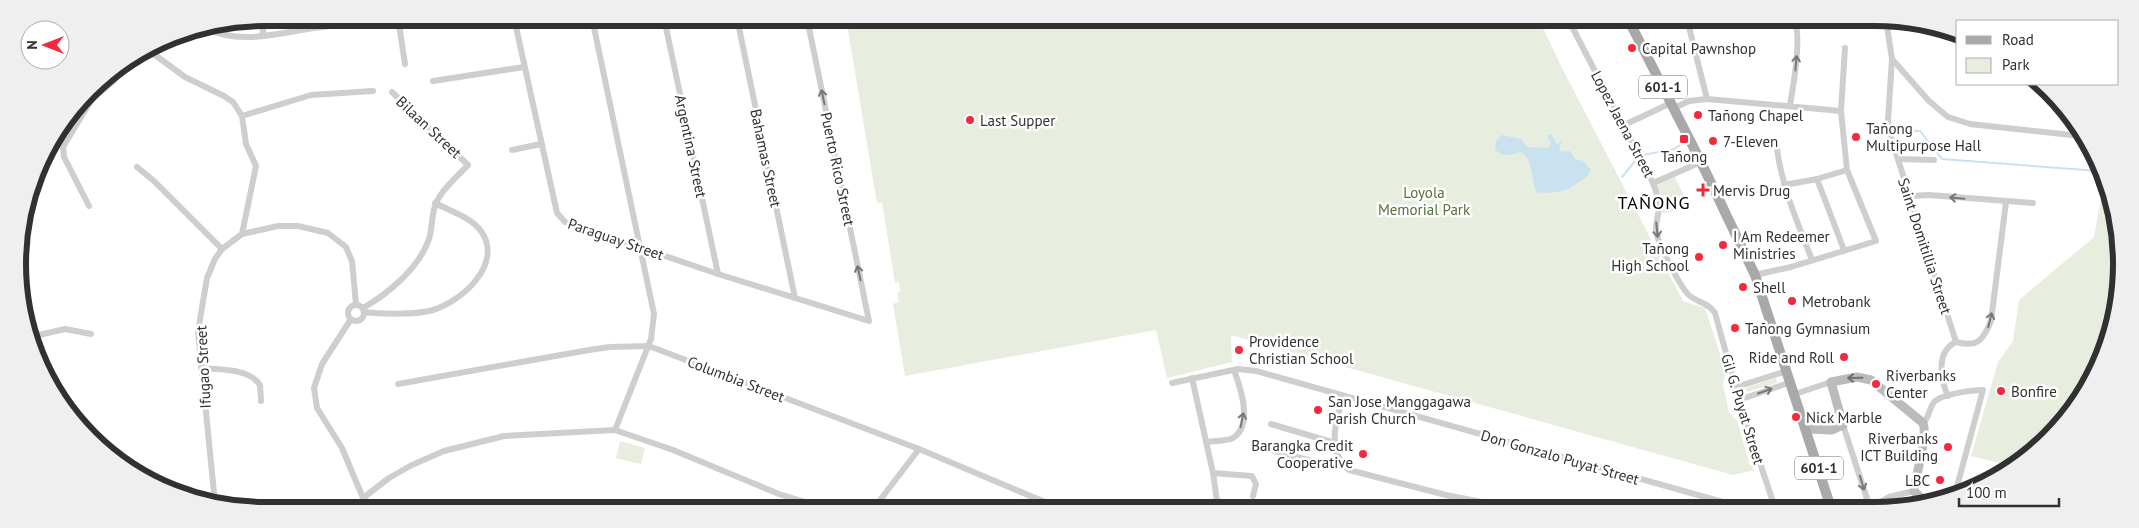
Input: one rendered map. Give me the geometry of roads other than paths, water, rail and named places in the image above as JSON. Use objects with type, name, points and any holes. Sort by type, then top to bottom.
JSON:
[{"type":"main road","name":"601-1","points":[[1632,26],[1701,162],[1755,275],[1829,502]]},
{"type":"street","points":[[262,36],[264,26]]},
{"type":"street","points":[[213,32],[239,37],[262,36],[336,26]]},
{"type":"street","points":[[398,26],[405,64]]},
{"type":"street","name":"Paraguay Street","points":[[516,26],[557,213],[561,219],[570,225],[869,321]]},
{"type":"street","points":[[594,26],[654,314],[653,332],[649,346],[615,430]]},
{"type":"street","name":"Argentina Street","points":[[666,26],[718,274]]},
{"type":"street","name":"Bahamas Street","points":[[739,26],[795,298]]},
{"type":"street","name":"Puerto Rico Street","points":[[809,26],[869,321]]},
{"type":"street","name":"Lopez Jaena Street","points":[[1572,26],[1653,183],[1701,162]]},
{"type":"street","points":[[1689,26],[1707,99]]},
{"type":"street","points":[[1790,105],[1796,60],[1795,26]]},
{"type":"street","name":"Saint Domitillia Street","points":[[1887,27],[1892,59],[1889,131],[1956,342]]},
{"type":"street","points":[[1755,275],[1876,241],[1847,170],[1841,111],[1845,48]]},
{"type":"street","points":[[153,54],[199,86],[224,96],[233,102],[242,116],[246,144],[256,166],[242,234]]},
{"type":"street","points":[[1892,59],[1929,101],[1948,117],[1970,124],[2075,135]]},
{"type":"street","points":[[433,81],[524,67]]},
{"type":"street","points":[[99,93],[115,78]]},
{"type":"street","points":[[242,116],[311,95],[372,91]]},
{"type":"street","name":"Bilaan Street","points":[[392,92],[467,163],[467,166],[447,186],[435,203]]},
{"type":"street","points":[[1622,126],[1672,105],[1707,99],[1841,111]]},
{"type":"street","points":[[89,206],[64,157],[62,147],[90,102]]},
{"type":"street","points":[[512,150],[541,144]]},
{"type":"street","points":[[1777,149],[1779,168],[1784,185],[1812,260]]},
{"type":"street","points":[[1898,159],[1934,160]]},
{"type":"street","points":[[136,167],[154,181],[222,250]]},
{"type":"street","points":[[1784,185],[1818,179],[1847,170]]},
{"type":"street","points":[[1818,179],[1844,250]]},
{"type":"street","name":"Gil G. Puyat Street","points":[[1653,183],[1659,204],[1655,226],[1657,235],[1685,291],[1693,298],[1709,305],[1715,313],[1739,400],[1773,502]]},
{"type":"street","points":[[1909,196],[1929,195],[2033,203]]},
{"type":"street","points":[[1948,396],[1941,370],[1944,352],[1948,346],[1956,342],[1968,345],[1977,343],[1987,332],[1991,321],[2006,202]]},
{"type":"street","points":[[435,203],[429,240],[413,265],[396,283],[363,310],[359,320],[352,320],[348,316],[348,310],[356,304],[363,310],[420,313],[432,311],[446,305],[461,295],[481,272],[486,261],[487,248],[480,230],[473,223],[435,203]]},
{"type":"street","name":"Ifugao Street","points":[[214,496],[198,331],[204,292],[210,272],[222,250],[242,234],[278,226],[298,226],[318,230],[339,240],[346,247],[352,261],[356,304]]},
{"type":"street","points":[[352,320],[322,364],[314,388],[317,408],[342,448],[363,502]]},
{"type":"street","points":[[37,335],[65,329],[91,334]]},
{"type":"street","name":"Columbia Street","points":[[398,384],[589,350],[610,347],[649,346],[706,366],[919,449],[1044,502]]},
{"type":"street","points":[[201,368],[240,373],[253,378],[260,384],[261,401]]},
{"type":"street","name":"Don Gonzalo Puyat Street","points":[[1172,383],[1242,369],[1268,374],[1343,397],[1722,502]]},
{"type":"street","points":[[1206,442],[1233,438],[1240,431],[1244,414],[1244,398],[1234,370]]},
{"type":"street","points":[[1736,387],[1787,371]]},
{"type":"street","points":[[1795,394],[1831,382],[1857,377],[1872,380],[1923,423],[1926,433],[1916,471],[1914,491]]},
{"type":"street","points":[[1192,378],[1213,473],[1217,502]]},
{"type":"street","points":[[1739,400],[1791,382]]},
{"type":"street","points":[[1831,382],[1868,502]]},
{"type":"street","points":[[1923,423],[1929,416],[1933,403],[1948,396],[1983,390],[1957,487]]},
{"type":"street","points":[[1343,397],[1335,428],[1335,443],[1345,466]]},
{"type":"street","points":[[1271,424],[1335,443]]},
{"type":"street","points":[[1806,429],[1832,430],[1843,425]]},
{"type":"street","points":[[363,498],[389,478],[412,465],[444,451],[504,436],[615,430],[673,450],[779,494],[805,502]]},
{"type":"street","points":[[879,502],[919,449]]},
{"type":"street","points":[[1274,451],[1327,465],[1345,466],[1361,474],[1485,502]]},
{"type":"street","points":[[1213,473],[1252,476],[1256,485],[1253,496]]},
{"type":"street","points":[[1914,491],[1920,497]]},
{"type":"street","points":[[1881,502],[1889,497],[1914,491]]},
{"type":"water","points":[[1551,134],[1557,144],[1564,140],[1559,146],[1561,152],[1570,151],[1575,159],[1583,161],[1591,170],[1587,177],[1570,188],[1554,192],[1537,192],[1530,166],[1525,156],[1521,152],[1507,155],[1501,154],[1495,149],[1495,145],[1502,135],[1521,139],[1527,147],[1547,148],[1551,145],[1547,135]]},
{"type":"waterway","points":[[1895,130],[1920,131],[1942,159],[2094,171]]},
{"type":"waterway","points":[[1643,155],[1674,149],[1680,145]]},
{"type":"waterway","points":[[1622,177],[1636,160]]},
{"type":"place","name":"Capital Pawnshop","points":[[1632,48]]},
{"type":"place","name":"Tañong Chapel","points":[[1698,115]]},
{"type":"place","name":"Last Supper","points":[[970,120]]},
{"type":"place","name":"Tañong Multipurpose Hall","points":[[1856,137]]},
{"type":"place","name":"Tañong","points":[[1684,139]]},
{"type":"place","name":"7-Eleven","points":[[1713,141]]},
{"type":"place","name":"Mervis Drug","points":[[1703,190]]},
{"type":"place","name":"I Am Redeemer Ministries","points":[[1723,245]]},
{"type":"place","name":"Tañong High School","points":[[1699,257]]},
{"type":"place","name":"Shell","points":[[1743,287]]},
{"type":"place","name":"Metrobank","points":[[1792,301]]},
{"type":"place","name":"Tañong Gymnasium","points":[[1735,328]]},
{"type":"place","name":"Providence Christian School","points":[[1239,350]]},
{"type":"place","name":"Ride and Roll","points":[[1844,357]]},
{"type":"place","name":"Riverbanks Center","points":[[1876,384]]},
{"type":"place","name":"Bonfire","points":[[2001,391]]},
{"type":"place","name":"San Jose Manggagawa Parish Church","points":[[1318,410]]},
{"type":"place","name":"Nick Marble","points":[[1796,417]]},
{"type":"place","name":"Riverbanks ICT Building","points":[[1948,447]]},
{"type":"place","name":"Barangka Credit Cooperative","points":[[1363,454]]},
{"type":"place","name":"LBC","points":[[1940,480]]},
{"type":"district","name":"TAÑONG","points":[[1654,202]]},
{"type":"park label","name":"Loyola Memorial Park","points":[[1424,200]]}]
